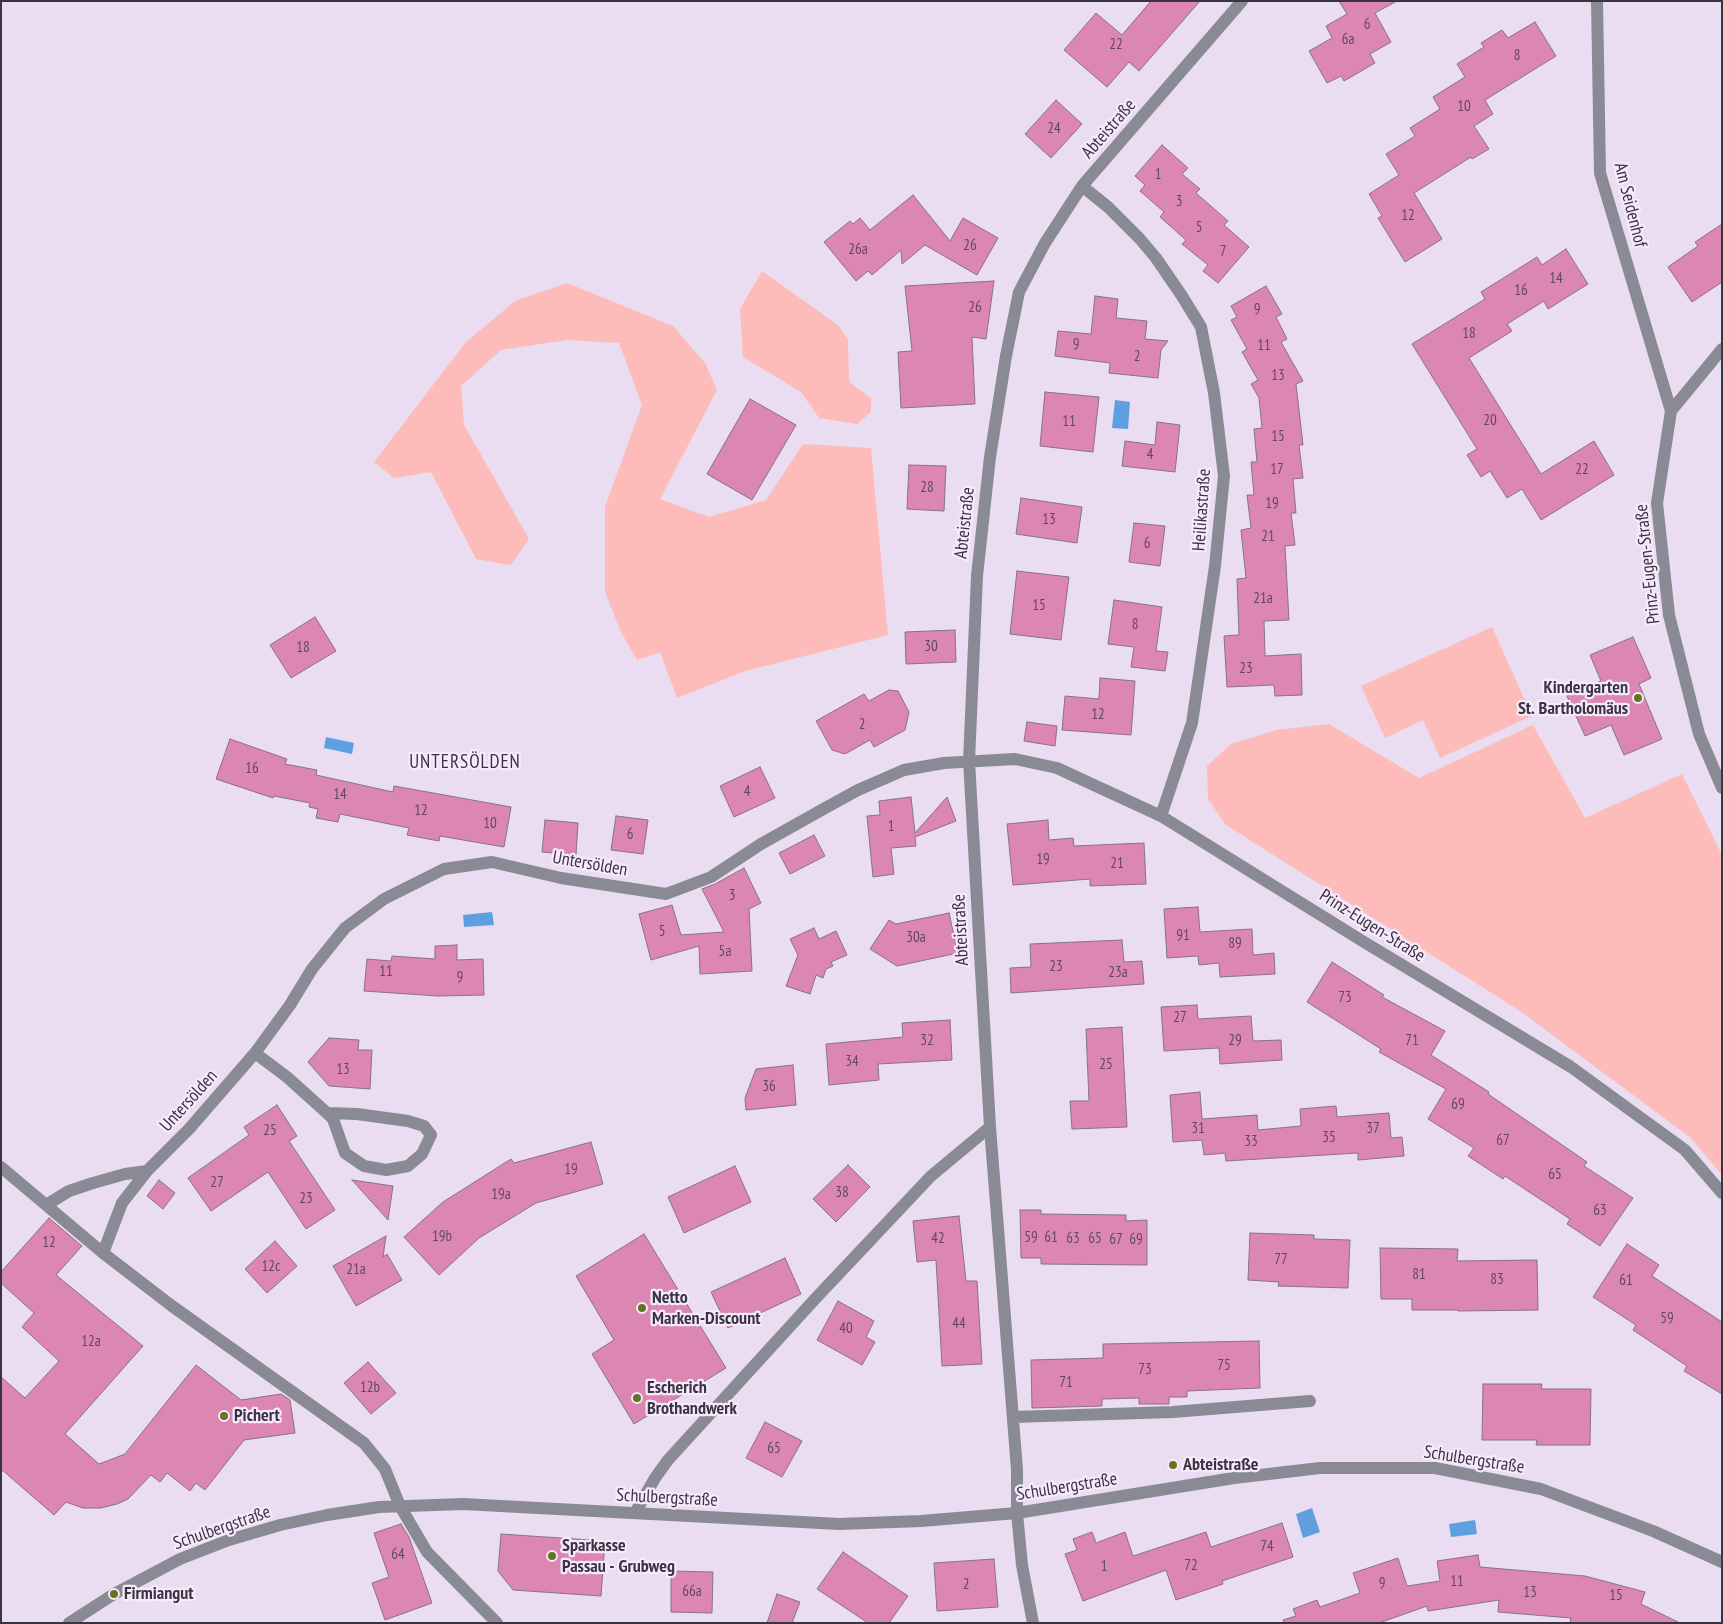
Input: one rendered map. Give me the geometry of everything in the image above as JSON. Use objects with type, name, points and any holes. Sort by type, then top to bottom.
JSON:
[{"type":"street","name":"Abteistraße","points":[[1033,1623],[1022,1565],[1017,1513],[1017,1470],[990,1127],[969,761],[977,576],[990,457],[1006,356],[1020,292],[1045,242],[1082,186],[1242,1]]},
{"type":"street","name":"Am Seidenhof","points":[[1597,1],[1600,173],[1670,410]]},
{"type":"street","name":"Heilikastraße","points":[[1082,186],[1108,207],[1140,239],[1156,258],[1182,296],[1201,327],[1214,393],[1224,476],[1215,566],[1192,724],[1161,816]]},
{"type":"street","points":[[1670,410],[1722,349]]},
{"type":"street","name":"Prinz-Eugen-Straße","points":[[1670,410],[1657,503],[1669,615],[1699,734],[1722,788]]},
{"type":"street","name":"Prinz-Eugen-Straße","points":[[969,761],[1015,759],[1058,768],[1161,816],[1571,1067],[1685,1150],[1722,1193]]},
{"type":"street","name":"Untersölden","points":[[103,1253],[122,1203],[147,1171],[189,1129],[255,1053],[290,1005],[312,969],[344,928],[384,899],[444,869],[492,862],[561,878],[666,894],[711,877],[761,844],[867,786],[904,770],[969,761]]},
{"type":"street","points":[[255,1053],[287,1077],[333,1119],[345,1153],[364,1166],[386,1170],[408,1166],[422,1154],[431,1135],[424,1126],[408,1121],[357,1114],[327,1113]]},
{"type":"street","points":[[635,1514],[655,1478],[668,1460],[788,1328],[931,1176],[990,1127]]},
{"type":"street","points":[[1,1167],[103,1253],[172,1306],[364,1443],[385,1469],[400,1506],[427,1552],[497,1623]]},
{"type":"street","points":[[46,1205],[69,1191],[92,1183],[125,1174],[147,1171]]},
{"type":"street","points":[[1013,1417],[1173,1412],[1310,1401]]},
{"type":"street","name":"Schulbergstraße","points":[[69,1623],[114,1594],[180,1559],[229,1540],[327,1515],[379,1507],[463,1504],[839,1524],[921,1521],[1017,1513],[1234,1478],[1320,1468],[1435,1468],[1542,1489],[1653,1531],[1722,1562]]},
{"type":"shaded area","points":[[762,271],[838,325],[848,340],[849,382],[871,398],[871,412],[857,424],[819,418],[801,392],[743,357],[740,309]]},
{"type":"shaded area","points":[[567,283],[673,326],[705,363],[717,390],[660,499],[709,517],[766,500],[803,444],[871,448],[888,635],[745,671],[677,698],[660,652],[637,660],[621,632],[605,592],[605,507],[642,405],[619,343],[567,340],[501,350],[461,386],[464,425],[529,539],[511,565],[476,559],[431,472],[394,478],[374,462],[466,342],[515,301]]},
{"type":"shaded area","points":[[1492,627],[1532,716],[1440,758],[1423,720],[1385,738],[1361,686]]},
{"type":"shaded area","points":[[1329,724],[1419,778],[1533,725],[1585,818],[1682,774],[1722,855],[1722,1175],[1691,1138],[1520,1011],[1226,825],[1208,799],[1207,766],[1231,744],[1276,730]]},
{"type":"water","points":[[1115,400],[1130,402],[1128,429],[1112,428]]},
{"type":"water","points":[[326,737],[354,743],[352,754],[324,748]]},
{"type":"water","points":[[492,912],[494,925],[464,927],[463,915]]},
{"type":"water","points":[[1312,1508],[1320,1532],[1303,1538],[1296,1514]]},
{"type":"water","points":[[1475,1520],[1477,1534],[1451,1537],[1449,1524]]},
{"type":"building","points":[[1151,1],[1200,1],[1139,71],[1129,62],[1107,87],[1064,50],[1096,13],[1122,35]]},
{"type":"building","points":[[1339,1],[1397,1],[1375,13],[1391,42],[1370,54],[1375,63],[1344,81],[1341,76],[1327,83],[1309,51],[1332,38],[1326,26],[1347,14]]},
{"type":"building","points":[[1535,22],[1556,56],[1485,100],[1493,114],[1474,126],[1489,149],[1472,159],[1471,157],[1414,193],[1442,239],[1405,262],[1378,218],[1382,216],[1369,194],[1399,175],[1386,154],[1415,136],[1410,128],[1440,109],[1433,97],[1465,77],[1457,64],[1484,47],[1481,43],[1502,30],[1508,38]]},
{"type":"building","points":[[1056,100],[1082,124],[1051,158],[1025,134]]},
{"type":"building","points":[[1162,145],[1188,168],[1182,174],[1200,189],[1196,193],[1228,221],[1224,225],[1249,247],[1218,283],[1203,271],[1208,265],[1182,244],[1186,240],[1160,217],[1164,212],[1140,191],[1145,185],[1135,176]]},
{"type":"building","points":[[913,195],[950,241],[963,218],[998,238],[977,275],[925,245],[902,264],[901,250],[872,275],[868,271],[856,281],[824,242],[850,221],[853,224],[860,218],[870,230]]},
{"type":"building","points":[[1722,224],[1722,282],[1692,302],[1668,267],[1698,246],[1695,242]]},
{"type":"building","points":[[1566,249],[1588,284],[1548,309],[1544,301],[1507,324],[1512,331],[1469,358],[1541,474],[1594,441],[1614,475],[1541,520],[1522,489],[1507,498],[1490,471],[1481,477],[1467,455],[1477,449],[1412,344],[1485,299],[1481,292],[1537,257],[1542,265]]},
{"type":"building","points":[[994,281],[986,339],[972,337],[975,404],[901,408],[898,352],[912,351],[905,286]]},
{"type":"building","points":[[1266,286],[1282,314],[1276,317],[1287,339],[1281,342],[1303,381],[1296,384],[1303,445],[1299,445],[1303,478],[1293,479],[1296,513],[1291,513],[1295,545],[1285,546],[1289,620],[1264,621],[1265,656],[1301,654],[1302,695],[1275,696],[1274,685],[1227,687],[1224,636],[1239,635],[1237,579],[1246,578],[1241,530],[1251,528],[1247,495],[1254,495],[1251,462],[1257,462],[1254,429],[1262,428],[1259,398],[1251,384],[1258,380],[1242,352],[1247,349],[1231,320],[1237,317],[1231,306]]},
{"type":"building","points":[[1095,296],[1118,299],[1116,318],[1147,321],[1145,339],[1168,341],[1161,350],[1158,378],[1109,373],[1110,363],[1055,356],[1058,331],[1091,334]]},
{"type":"building","points":[[1045,392],[1099,397],[1093,452],[1040,446]]},
{"type":"building","points":[[750,399],[796,425],[752,500],[707,474]]},
{"type":"building","points":[[1157,422],[1180,425],[1175,472],[1122,466],[1125,441],[1155,445]]},
{"type":"building","points":[[909,465],[946,466],[944,511],[907,509]]},
{"type":"building","points":[[1021,498],[1082,507],[1077,543],[1016,534]]},
{"type":"building","points":[[1134,523],[1165,526],[1160,566],[1129,562]]},
{"type":"building","points":[[1017,571],[1069,577],[1061,640],[1010,634]]},
{"type":"building","points":[[1114,600],[1162,607],[1156,651],[1168,652],[1165,671],[1131,667],[1134,647],[1108,644]]},
{"type":"building","points":[[315,617],[336,651],[291,678],[270,645]]},
{"type":"building","points":[[955,630],[956,662],[906,664],[905,632]]},
{"type":"building","points":[[1633,637],[1651,678],[1639,684],[1662,739],[1624,755],[1611,725],[1585,736],[1567,696],[1601,681],[1590,655]]},
{"type":"building","points":[[1100,678],[1135,681],[1131,735],[1062,730],[1065,696],[1099,699]]},
{"type":"building","points":[[889,690],[898,691],[909,712],[905,730],[874,747],[870,740],[845,754],[832,750],[816,721],[864,694],[869,701]]},
{"type":"building","points":[[1027,722],[1057,726],[1055,746],[1024,741]]},
{"type":"building","points":[[230,739],[287,759],[285,764],[317,770],[316,775],[393,792],[394,786],[511,807],[504,847],[440,836],[439,841],[407,835],[409,828],[340,814],[338,822],[316,818],[318,809],[309,807],[310,803],[274,796],[273,798],[216,779]]},
{"type":"building","points":[[760,767],[775,798],[734,817],[720,786]]},
{"type":"building","points":[[911,797],[915,833],[947,797],[956,821],[915,837],[916,846],[891,848],[894,874],[873,877],[867,816],[880,815],[879,801]]},
{"type":"building","points":[[616,816],[648,820],[643,854],[611,850]]},
{"type":"building","points":[[545,820],[578,823],[576,855],[542,852]]},
{"type":"building","points":[[1048,820],[1049,840],[1073,838],[1074,846],[1144,843],[1146,884],[1090,886],[1090,879],[1013,885],[1007,824]]},
{"type":"building","points":[[814,835],[825,856],[790,874],[779,853]]},
{"type":"building","points":[[744,868],[761,903],[749,909],[752,971],[700,974],[699,946],[651,960],[639,914],[672,905],[681,935],[724,932],[702,889]]},
{"type":"building","points":[[1198,907],[1200,932],[1252,929],[1253,955],[1274,953],[1275,974],[1220,977],[1219,963],[1199,965],[1198,956],[1167,958],[1164,909]]},
{"type":"building","points":[[949,913],[958,953],[897,966],[870,949],[889,920],[896,924]]},
{"type":"building","points":[[814,928],[819,939],[836,931],[847,955],[831,962],[833,966],[826,969],[823,978],[816,975],[810,994],[786,986],[798,955],[790,939]]},
{"type":"building","points":[[1122,940],[1124,962],[1142,961],[1144,984],[1011,993],[1010,968],[1031,967],[1030,944]]},
{"type":"building","points":[[457,945],[457,960],[483,959],[484,995],[438,996],[364,991],[367,959],[391,961],[392,956],[435,959],[435,946]]},
{"type":"building","points":[[1332,962],[1384,995],[1382,997],[1445,1031],[1431,1055],[1489,1092],[1488,1094],[1587,1162],[1584,1166],[1633,1198],[1600,1246],[1567,1224],[1570,1219],[1505,1176],[1503,1179],[1468,1156],[1474,1148],[1428,1119],[1446,1089],[1379,1052],[1381,1049],[1307,1002]]},
{"type":"building","points":[[1197,1005],[1198,1019],[1251,1016],[1253,1041],[1281,1040],[1282,1060],[1220,1064],[1219,1048],[1164,1051],[1161,1007]]},
{"type":"building","points":[[950,1020],[952,1060],[878,1064],[879,1080],[829,1085],[826,1044],[903,1037],[902,1023]]},
{"type":"building","points":[[1122,1027],[1127,1127],[1072,1129],[1070,1101],[1089,1101],[1086,1029]]},
{"type":"building","points":[[329,1038],[359,1040],[358,1050],[372,1050],[370,1089],[329,1086],[308,1062]]},
{"type":"building","points":[[793,1065],[796,1105],[746,1110],[745,1098],[756,1069]]},
{"type":"building","points":[[1200,1092],[1202,1119],[1257,1115],[1258,1130],[1301,1126],[1300,1109],[1336,1106],[1337,1117],[1389,1113],[1391,1138],[1402,1137],[1404,1156],[1358,1160],[1358,1153],[1226,1161],[1225,1153],[1204,1155],[1202,1140],[1173,1142],[1170,1095]]},
{"type":"building","points":[[277,1105],[297,1136],[289,1141],[335,1210],[306,1229],[268,1172],[211,1211],[188,1178],[249,1135],[244,1127]]},
{"type":"building","points":[[591,1142],[603,1184],[536,1203],[479,1238],[439,1275],[404,1237],[443,1202],[511,1159],[514,1163]]},
{"type":"building","points":[[848,1165],[870,1187],[836,1222],[813,1199]]},
{"type":"building","points":[[735,1166],[751,1202],[684,1233],[668,1197]]},
{"type":"building","points":[[159,1180],[175,1193],[163,1209],[147,1196]]},
{"type":"building","points":[[352,1180],[393,1186],[388,1220]]},
{"type":"building","points":[[1020,1210],[1041,1210],[1041,1214],[1126,1215],[1126,1221],[1147,1220],[1147,1265],[1041,1264],[1041,1258],[1021,1258]]},
{"type":"building","points":[[959,1216],[966,1281],[977,1281],[982,1364],[942,1366],[936,1260],[917,1262],[913,1221]]},
{"type":"building","points":[[49,1218],[82,1246],[56,1275],[143,1346],[65,1434],[99,1464],[125,1454],[196,1365],[241,1400],[281,1394],[290,1400],[295,1433],[244,1440],[205,1490],[196,1483],[190,1491],[167,1473],[160,1482],[151,1475],[128,1499],[117,1504],[101,1508],[83,1508],[66,1502],[54,1515],[1,1469],[1,1377],[25,1398],[59,1361],[22,1327],[34,1313],[1,1283],[1,1272]]},
{"type":"building","points":[[1250,1233],[1314,1235],[1314,1239],[1350,1240],[1348,1288],[1278,1286],[1279,1282],[1248,1280]]},
{"type":"building","name":"Netto Marken-Discount","points":[[644,1234],[726,1368],[634,1424],[592,1354],[614,1340],[576,1276]]},
{"type":"building","points":[[386,1236],[383,1257],[387,1254],[402,1280],[356,1306],[333,1266]]},
{"type":"building","points":[[275,1241],[297,1266],[267,1293],[245,1269]]},
{"type":"building","points":[[1627,1244],[1659,1265],[1652,1276],[1722,1322],[1722,1394],[1684,1371],[1687,1366],[1633,1330],[1636,1325],[1593,1297]]},
{"type":"building","points":[[1380,1248],[1458,1249],[1457,1261],[1537,1260],[1538,1310],[1412,1310],[1412,1299],[1381,1299]]},
{"type":"building","points":[[785,1258],[801,1294],[728,1328],[711,1292]]},
{"type":"building","points":[[838,1301],[874,1321],[866,1337],[875,1342],[862,1365],[817,1340]]},
{"type":"building","points":[[1259,1341],[1260,1388],[1187,1391],[1187,1397],[1169,1397],[1169,1404],[1139,1404],[1139,1398],[1102,1399],[1102,1406],[1032,1408],[1031,1360],[1103,1358],[1103,1344]]},
{"type":"building","points":[[368,1362],[396,1393],[371,1414],[344,1383]]},
{"type":"building","points":[[1483,1384],[1542,1384],[1541,1389],[1591,1389],[1590,1445],[1536,1445],[1537,1440],[1482,1440]]},
{"type":"building","points":[[765,1422],[802,1441],[782,1477],[746,1458]]},
{"type":"building","points":[[1282,1523],[1293,1557],[1222,1581],[1223,1584],[1176,1600],[1166,1570],[1083,1601],[1065,1554],[1077,1550],[1073,1539],[1092,1532],[1096,1543],[1125,1532],[1133,1556],[1206,1532],[1211,1547]]},
{"type":"building","points":[[401,1524],[409,1537],[432,1603],[385,1620],[372,1583],[389,1577],[374,1533]]},
{"type":"building","name":"Sparkasse Passau - Grubweg","points":[[501,1534],[605,1541],[601,1596],[513,1590],[498,1571]]},
{"type":"building","points":[[843,1552],[908,1596],[889,1623],[868,1623],[817,1589]]},
{"type":"building","points":[[1478,1555],[1480,1567],[1585,1576],[1645,1592],[1641,1604],[1680,1623],[1570,1623],[1571,1618],[1498,1612],[1499,1600],[1428,1611],[1427,1606],[1379,1623],[1284,1623],[1283,1620],[1296,1616],[1293,1609],[1317,1600],[1320,1607],[1360,1593],[1353,1573],[1398,1558],[1407,1586],[1440,1581],[1437,1561]]},
{"type":"building","points":[[994,1559],[998,1607],[937,1611],[934,1563]]},
{"type":"building","points":[[671,1571],[713,1572],[712,1613],[671,1612]]},
{"type":"building","points":[[777,1594],[800,1602],[792,1623],[767,1623]]},
{"type":"place","name":"Kindergarten St. Bartholomäus","points":[[1638,698]]},
{"type":"place","name":"Netto Marken-Discount","points":[[642,1308]]},
{"type":"place","name":"Escherich Brothandwerk","points":[[637,1398]]},
{"type":"place","name":"Pichert","points":[[224,1416]]},
{"type":"place","name":"Abteistraße","points":[[1173,1465]]},
{"type":"place","name":"Sparkasse Passau - Grubweg","points":[[552,1556]]},
{"type":"place","name":"Firmiangut","points":[[114,1594]]},
{"type":"district","name":"UNTERSÖLDEN","points":[[465,763]]}]
